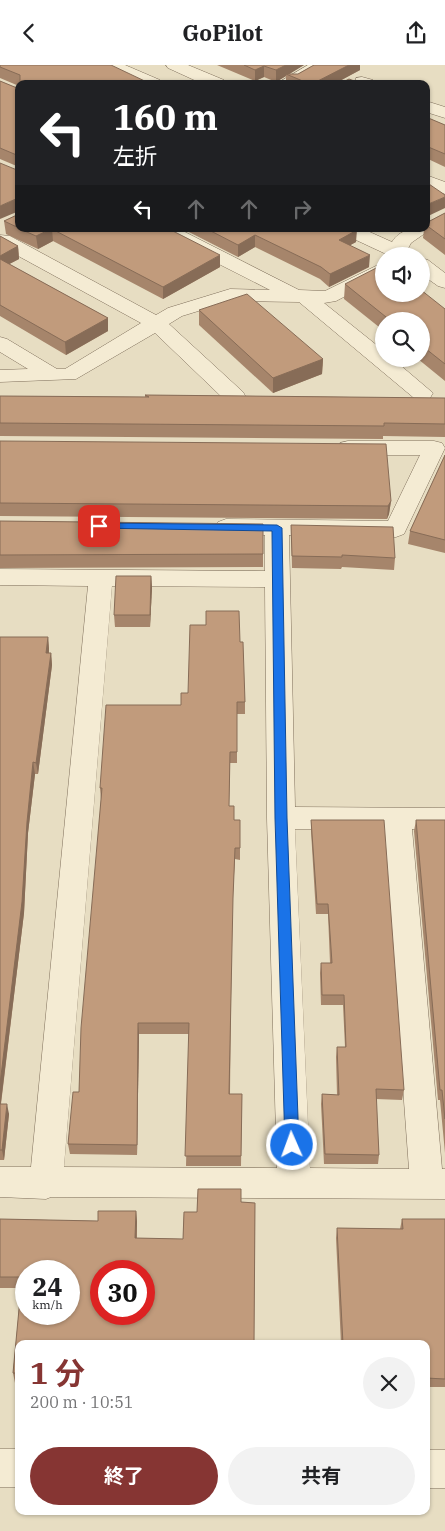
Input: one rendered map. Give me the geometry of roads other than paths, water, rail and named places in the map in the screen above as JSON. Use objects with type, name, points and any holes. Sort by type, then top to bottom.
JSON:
[{"type":"street","points":[[111,65],[145,80]]},
{"type":"street","points":[[174,65],[209,80]]},
{"type":"street","points":[[292,80],[320,65]]},
{"type":"street","points":[[430,182],[445,189]]},
{"type":"street","points":[[2,233],[15,231]]},
{"type":"street","points":[[171,232],[302,297],[422,393]]},
{"type":"street","points":[[355,232],[388,247]]},
{"type":"street","points":[[402,247],[403,240],[417,232]]},
{"type":"street","points":[[2,233],[156,323],[235,397]]},
{"type":"street","points":[[430,271],[445,283]]},
{"type":"street","points":[[0,376],[69,375],[174,312],[230,295],[328,297],[375,273]]},
{"type":"street","points":[[0,343],[52,375]]},
{"type":"street","points":[[208,527],[396,529],[434,448],[325,448]]},
{"type":"street","points":[[277,528],[281,818],[294,1183]]},
{"type":"street","points":[[0,577],[277,579]]},
{"type":"street","points":[[46,1184],[101,577]]},
{"type":"street","points":[[281,818],[445,819]]},
{"type":"street","points":[[0,1182],[46,1184],[436,1184],[397,819]]},
{"type":"street","points":[[0,1468],[15,1468]]},
{"type":"street","points":[[430,1469],[445,1469]]}]
